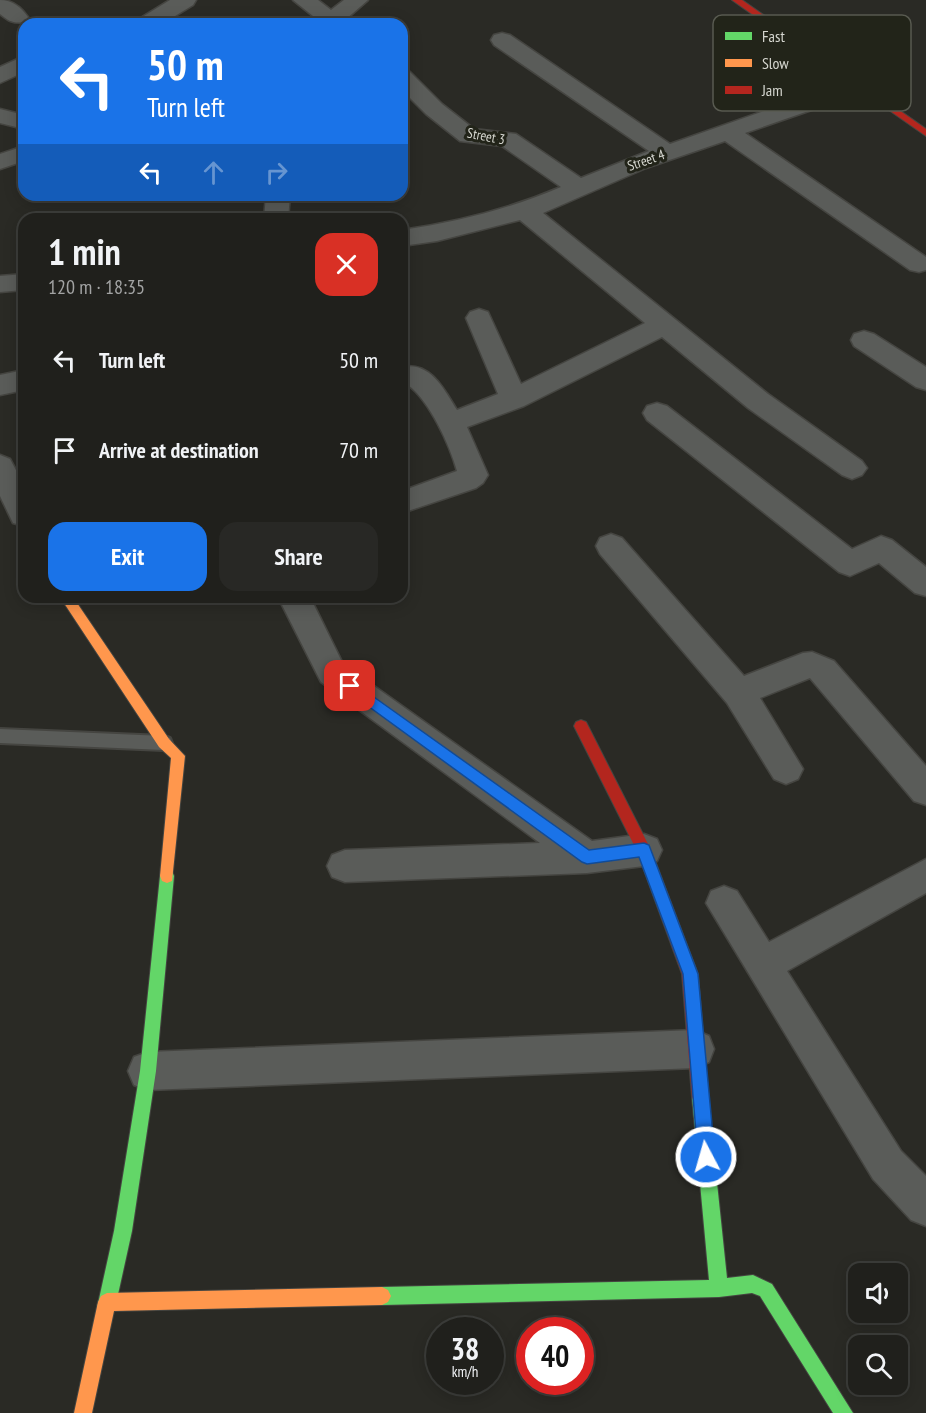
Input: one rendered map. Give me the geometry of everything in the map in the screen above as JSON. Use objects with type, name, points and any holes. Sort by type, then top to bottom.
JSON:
[{"type":"street","points":[[156,18],[184,0]]},
{"type":"street","points":[[304,0],[326,18]]},
{"type":"street","points":[[337,18],[357,0]]},
{"type":"street","points":[[735,0],[756,15]]},
{"type":"street","points":[[0,3],[17,17]]},
{"type":"street","points":[[502,40],[667,153]]},
{"type":"street","points":[[0,76],[18,66]]},
{"type":"street","name":"Street 3","points":[[408,83],[434,109],[468,136],[508,139],[578,187]]},
{"type":"street","name":"Street 4","points":[[408,237],[437,233],[525,210],[578,187],[784,111]]},
{"type":"street","points":[[894,111],[926,133]]},
{"type":"street","points":[[0,116],[18,120]]},
{"type":"street","points":[[728,132],[919,264]]},
{"type":"street","points":[[0,162],[18,155]]},
{"type":"street","points":[[525,210],[758,401],[852,468]]},
{"type":"street","points":[[0,284],[18,282]]},
{"type":"street","points":[[479,318],[514,399]]},
{"type":"street","points":[[452,422],[514,399],[663,325]]},
{"type":"street","points":[[864,339],[926,380]]},
{"type":"street","points":[[408,375],[419,377],[452,422],[473,475],[466,480],[408,500]]},
{"type":"street","points":[[0,385],[18,381]]},
{"type":"street","points":[[657,413],[850,564],[881,548],[926,584]]},
{"type":"street","points":[[0,466],[18,503]]},
{"type":"street","points":[[610,546],[739,693],[786,769]]},
{"type":"street","points":[[70,603],[164,743],[178,756],[148,1071],[123,1231],[83,1413]]},
{"type":"street","points":[[297,603],[332,673],[587,857]]},
{"type":"street","points":[[739,693],[803,666],[812,665],[823,670],[926,790]]},
{"type":"street","points":[[581,726],[644,850],[690,974],[695,1048],[719,1288]]},
{"type":"street","points":[[345,866],[587,857],[644,850]]},
{"type":"street","points":[[762,965],[926,875]]},
{"type":"street","points":[[724,903],[887,1165],[926,1205]]},
{"type":"street","points":[[148,1071],[695,1048]]},
{"type":"street","points":[[108,1302],[719,1288],[753,1284],[766,1290],[844,1413]]},
{"type":"lane","points":[[0,736],[164,743]]},
{"type":"traffic: fast","points":[[106,1308],[123,1231],[148,1071],[167,876]]},
{"type":"traffic: fast","points":[[700,1097],[719,1288]]},
{"type":"traffic: fast","points":[[382,1296],[719,1288],[753,1284],[766,1290],[844,1413]]},
{"type":"traffic: slow","points":[[70,603],[164,743],[178,756],[167,876]]},
{"type":"traffic: slow","points":[[107,1302],[382,1296]]},
{"type":"traffic: slow","points":[[83,1413],[106,1308]]},
{"type":"traffic: jam","points":[[736,0],[757,15]]},
{"type":"traffic: jam","points":[[895,111],[926,133]]},
{"type":"traffic: jam","points":[[581,726],[644,850],[690,974],[700,1097]]},
{"type":"route","points":[[350,686],[587,857],[644,850],[690,974],[706,1157]]}]
